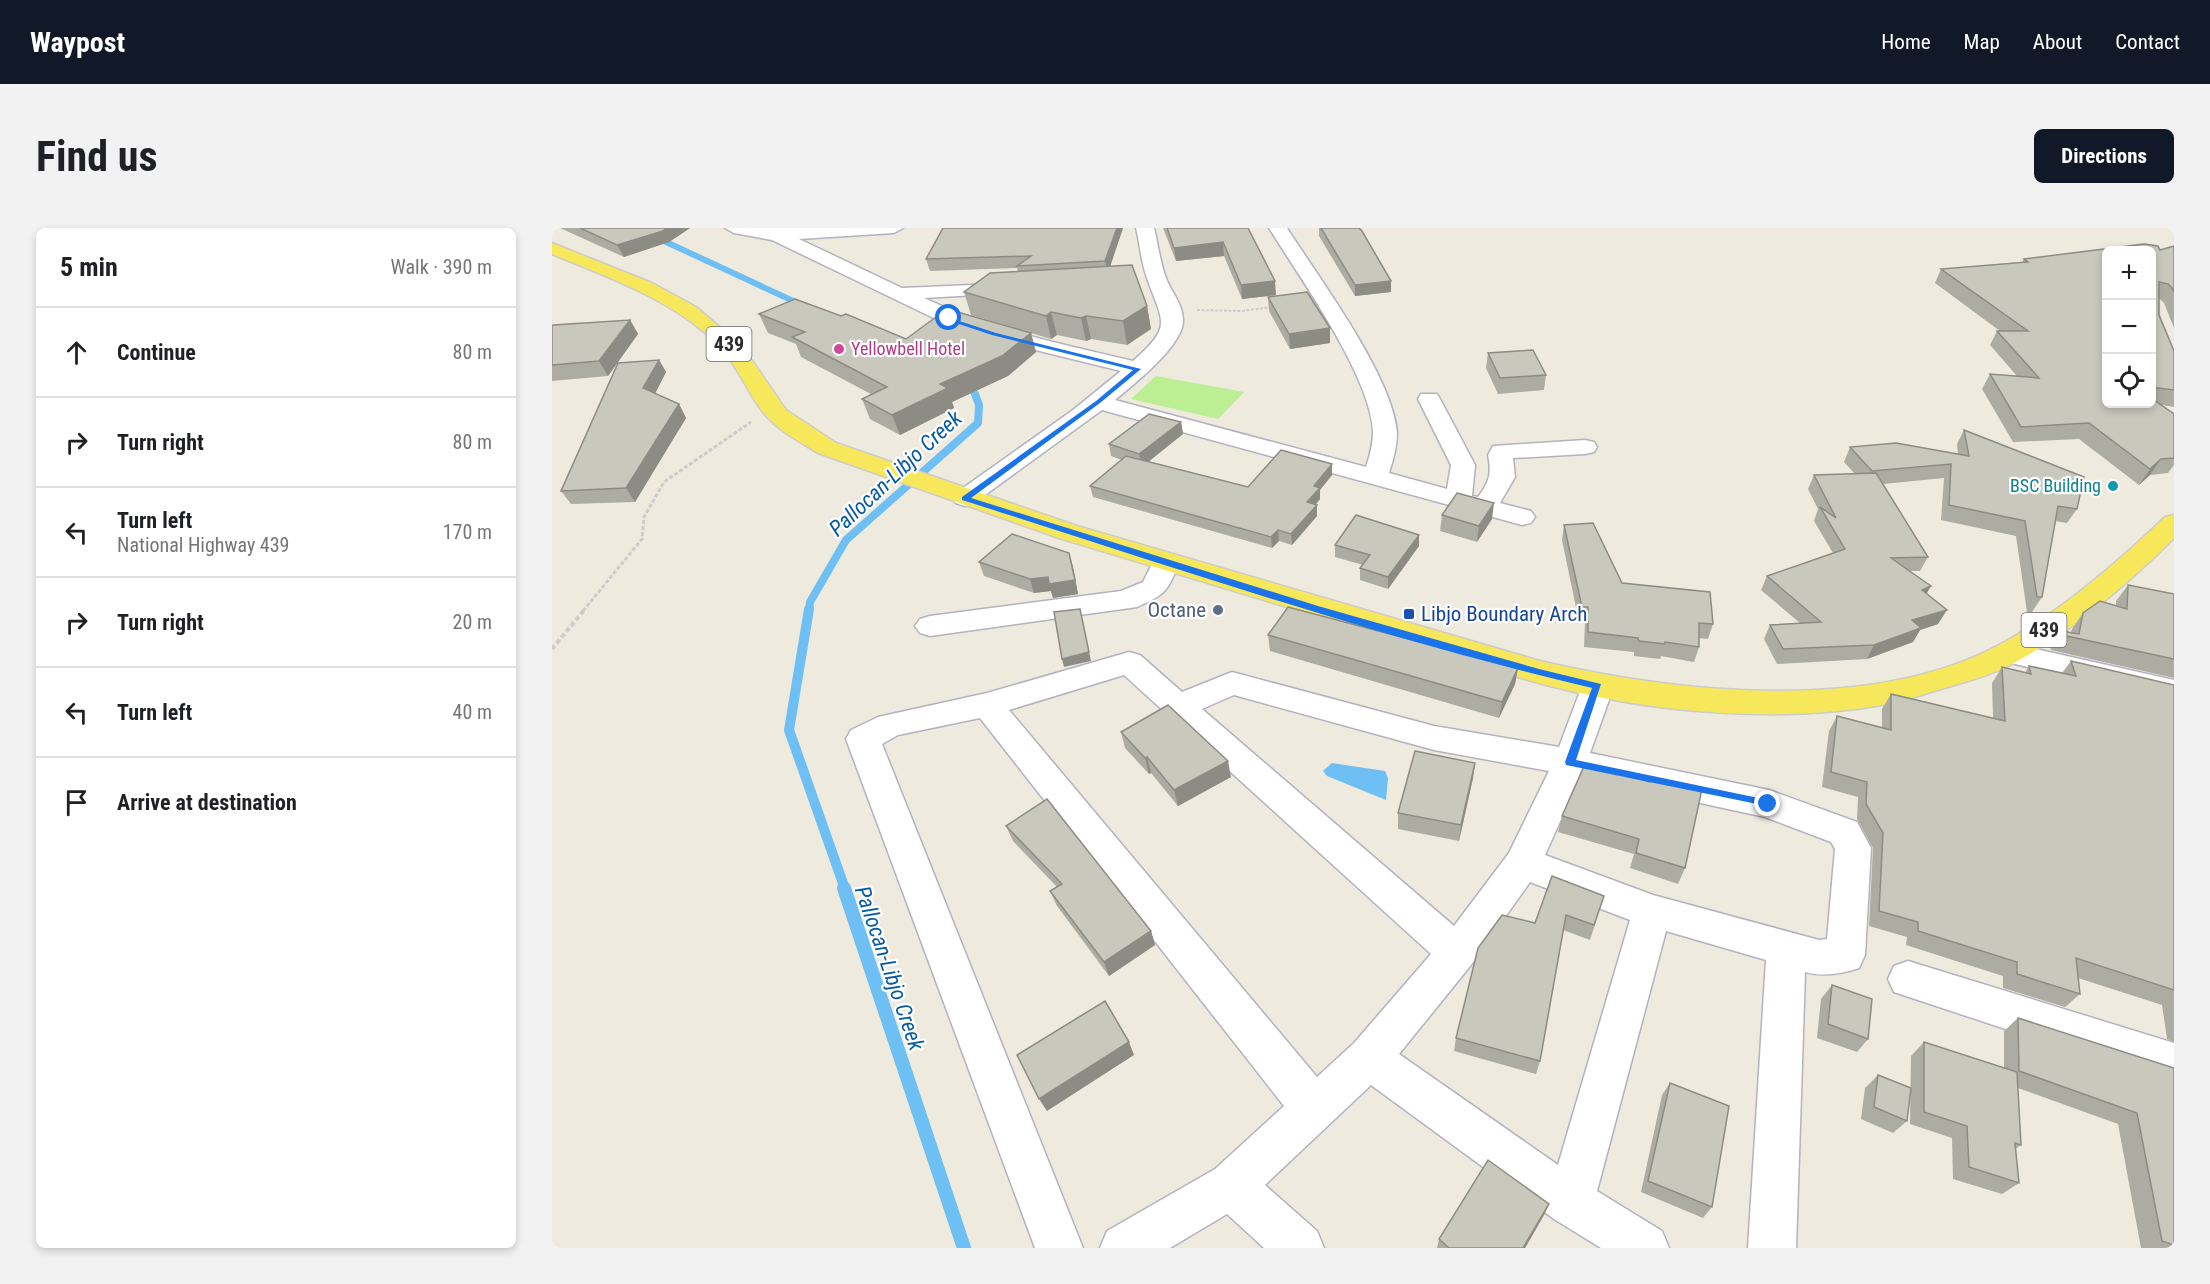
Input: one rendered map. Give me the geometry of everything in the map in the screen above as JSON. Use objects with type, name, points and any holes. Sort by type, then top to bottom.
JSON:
[{"type":"main road","name":"439","points":[[552,248],[664,295],[704,321],[729,344],[772,408],[791,428],[818,443],[954,494],[1166,562],[1326,611],[1539,672],[1598,686],[1734,703],[1812,701],[1889,693],[1970,670],[2009,653],[2128,568],[2174,524]]},
{"type":"street","points":[[734,228],[777,235],[894,228]]},
{"type":"street","points":[[954,494],[1098,402],[1138,369],[1169,337],[1173,325],[1172,310],[1157,278],[1145,228]]},
{"type":"street","points":[[1278,228],[1368,379],[1384,426],[1384,444],[1377,476]]},
{"type":"street","points":[[777,235],[895,294],[949,318],[994,334],[1138,369]]},
{"type":"street","points":[[1133,279],[1157,278]]},
{"type":"street","points":[[895,294],[1026,286]]},
{"type":"street","points":[[1430,399],[1463,465],[1459,498]]},
{"type":"street","points":[[1098,402],[1459,498],[1522,517]]},
{"type":"street","points":[[1484,506],[1501,482],[1505,472],[1500,455],[1502,451],[1585,447]]},
{"type":"street","points":[[930,626],[1127,600],[1154,588],[1166,562]]},
{"type":"street","points":[[2009,653],[2174,691]]},
{"type":"street","points":[[1059,1248],[863,739],[890,725],[987,705],[1129,663],[1457,953]]},
{"type":"street","points":[[1179,706],[1232,683],[1434,738],[1570,762],[1768,804],[1844,832],[1853,848],[1845,955],[1819,958],[1652,912],[1523,863]]},
{"type":"street","points":[[1124,1248],[1231,1185],[1369,1058],[1457,953],[1523,863],[1570,762],[1598,686]]},
{"type":"street","points":[[987,705],[1315,1109]]},
{"type":"street","points":[[1571,1202],[1652,912]]},
{"type":"street","points":[[1772,1248],[1786,948]]},
{"type":"street","points":[[1908,980],[2174,1064]]},
{"type":"street","points":[[1369,1058],[1571,1202],[1645,1248]]},
{"type":"street","points":[[1231,1185],[1300,1248]]},
{"type":"path","points":[[1172,310],[1242,311],[1323,301]]},
{"type":"path","points":[[552,649],[642,538],[644,517],[664,482],[772,408]]},
{"type":"green space","points":[[1156,376],[1244,392],[1218,419],[1131,399]]},
{"type":"water","points":[[1332,763],[1385,771],[1388,778],[1386,800],[1327,776],[1323,771]]},
{"type":"building","points":[[580,228],[667,228],[617,245]]},
{"type":"building","points":[[943,228],[1117,228],[1105,261],[1017,266],[1031,256],[926,259]]},
{"type":"building","points":[[1167,228],[1248,228],[1275,281],[1241,285],[1223,242],[1174,248]]},
{"type":"building","points":[[1321,228],[1359,228],[1391,281],[1355,285]]},
{"type":"building","points":[[2144,244],[2158,246],[2160,250],[2174,246],[2174,292],[2168,284],[2159,282],[2159,315],[2174,351],[2174,390],[2156,388],[2156,246],[2128,246]]},
{"type":"building","points":[[2102,249],[2102,408],[2156,408],[2156,401],[2174,414],[2174,458],[2161,459],[2150,469],[2089,423],[2021,427],[1990,374],[2039,378],[1997,331],[2028,331],[1941,269],[2028,262],[2024,259]]},
{"type":"building","points":[[1132,265],[1147,306],[1123,321],[1086,316],[1081,318],[1051,312],[1046,316],[964,292],[990,273]]},
{"type":"building","points":[[1307,292],[1330,328],[1289,334],[1268,297]]},
{"type":"building","points":[[795,299],[841,316],[846,314],[906,339],[947,309],[1031,333],[1002,356],[940,384],[948,388],[892,415],[862,399],[887,387],[792,337],[805,332],[759,314]]},
{"type":"building","points":[[630,320],[599,361],[552,365],[553,325]]},
{"type":"building","points":[[1533,350],[1546,375],[1500,378],[1488,353]]},
{"type":"building","points":[[659,360],[643,388],[679,404],[626,488],[561,491],[618,363]]},
{"type":"building","points":[[1149,414],[1181,422],[1139,454],[1109,444]]},
{"type":"building","points":[[1964,430],[2084,477],[2077,509],[2058,506],[2042,597],[2037,597],[2025,521],[1949,505],[1951,464],[1872,471],[1850,447],[1896,443],[1969,456]]},
{"type":"building","points":[[1281,450],[1332,464],[1314,486],[1320,488],[1307,502],[1317,505],[1291,534],[1278,530],[1271,537],[1090,486],[1126,456],[1248,487]]},
{"type":"building","points":[[1876,473],[1928,557],[1891,558],[1931,586],[1922,590],[1947,610],[1912,620],[1921,628],[1874,645],[1783,649],[1770,625],[1821,622],[1767,576],[1845,549],[1820,507],[1836,518],[1814,475]]},
{"type":"building","points":[[1457,493],[1494,503],[1479,526],[1442,515]]},
{"type":"building","points":[[1356,515],[1419,535],[1388,577],[1360,568],[1370,555],[1335,545]]},
{"type":"building","points":[[1593,523],[1622,583],[1710,592],[1713,624],[1699,623],[1699,647],[1639,641],[1638,638],[1588,632],[1588,607],[1582,607],[1564,525]]},
{"type":"building","points":[[1012,534],[1069,553],[1075,580],[1049,584],[1048,577],[1030,579],[979,562]]},
{"type":"building","points":[[2128,585],[2174,594],[2174,659],[2062,635],[2061,631],[2079,634],[2083,613],[2100,601],[2127,609]]},
{"type":"building","points":[[1288,607],[1518,668],[1502,702],[1268,635]]},
{"type":"building","points":[[1080,609],[1089,652],[1062,659],[1054,612]]},
{"type":"building","points":[[2071,661],[2174,685],[2174,990],[2076,958],[2080,994],[2017,974],[2017,962],[1918,931],[1918,922],[1879,911],[1883,833],[1866,804],[1867,782],[1831,772],[1837,716],[1891,730],[1891,694],[2005,721],[2002,667],[2031,674],[2029,666],[2076,676]]},
{"type":"building","points":[[1168,705],[1228,761],[1174,790],[1147,757],[1145,758],[1121,732]]},
{"type":"building","points":[[1415,751],[1475,763],[1461,825],[1398,813]]},
{"type":"building","points":[[1585,764],[1650,782],[1651,778],[1702,789],[1685,868],[1636,853],[1639,839],[1562,816]]},
{"type":"building","points":[[1047,799],[1151,931],[1104,962],[1050,891],[1062,884],[1006,826]]},
{"type":"building","points":[[1552,876],[1604,896],[1594,925],[1566,915],[1540,1061],[1456,1038],[1478,948],[1502,915],[1535,923]]},
{"type":"building","points":[[1832,985],[1872,999],[1868,1039],[1828,1024]]},
{"type":"building","points":[[1105,1001],[1129,1042],[1039,1099],[1017,1055]]},
{"type":"building","points":[[2018,1018],[2174,1068],[2174,1245],[2162,1241],[2137,1113],[2019,1071]]},
{"type":"building","points":[[1924,1042],[2017,1072],[2021,1145],[2015,1143],[2019,1183],[1969,1167],[1967,1126],[1924,1112]]},
{"type":"building","points":[[1878,1075],[1911,1088],[1907,1121],[1874,1107]]},
{"type":"building","points":[[1670,1083],[1729,1106],[1712,1207],[1648,1181]]},
{"type":"building","points":[[1488,1160],[1549,1204],[1523,1248],[1449,1248],[1439,1239]]},
{"type":"waterway","name":"Pallocan-Libjo Creek","points":[[636,228],[804,306]]},
{"type":"waterway","name":"Pallocan-Libjo Creek","points":[[963,383],[975,394]]},
{"type":"waterway","name":"Pallocan-Libjo Creek","points":[[809,611],[810,602],[846,540],[978,423],[979,405],[975,394]]},
{"type":"waterway","name":"Pallocan-Libjo Creek","points":[[809,609],[789,730],[845,889]]},
{"type":"waterway","name":"Pallocan-Libjo Creek","points":[[844,888],[964,1248]]},
{"type":"place","name":"Yellowbell Hotel","points":[[839,349]]},
{"type":"place","name":"BSC Building","points":[[2113,486]]},
{"type":"place","name":"Octane","points":[[1218,610]]},
{"type":"place","name":"Libjo Boundary Arch","points":[[1409,614]]},
{"type":"route","points":[[949,318],[994,334],[1138,369],[1098,402],[965,498],[1315,608],[1539,672],[1598,686],[1570,762],[1768,804]]}]
